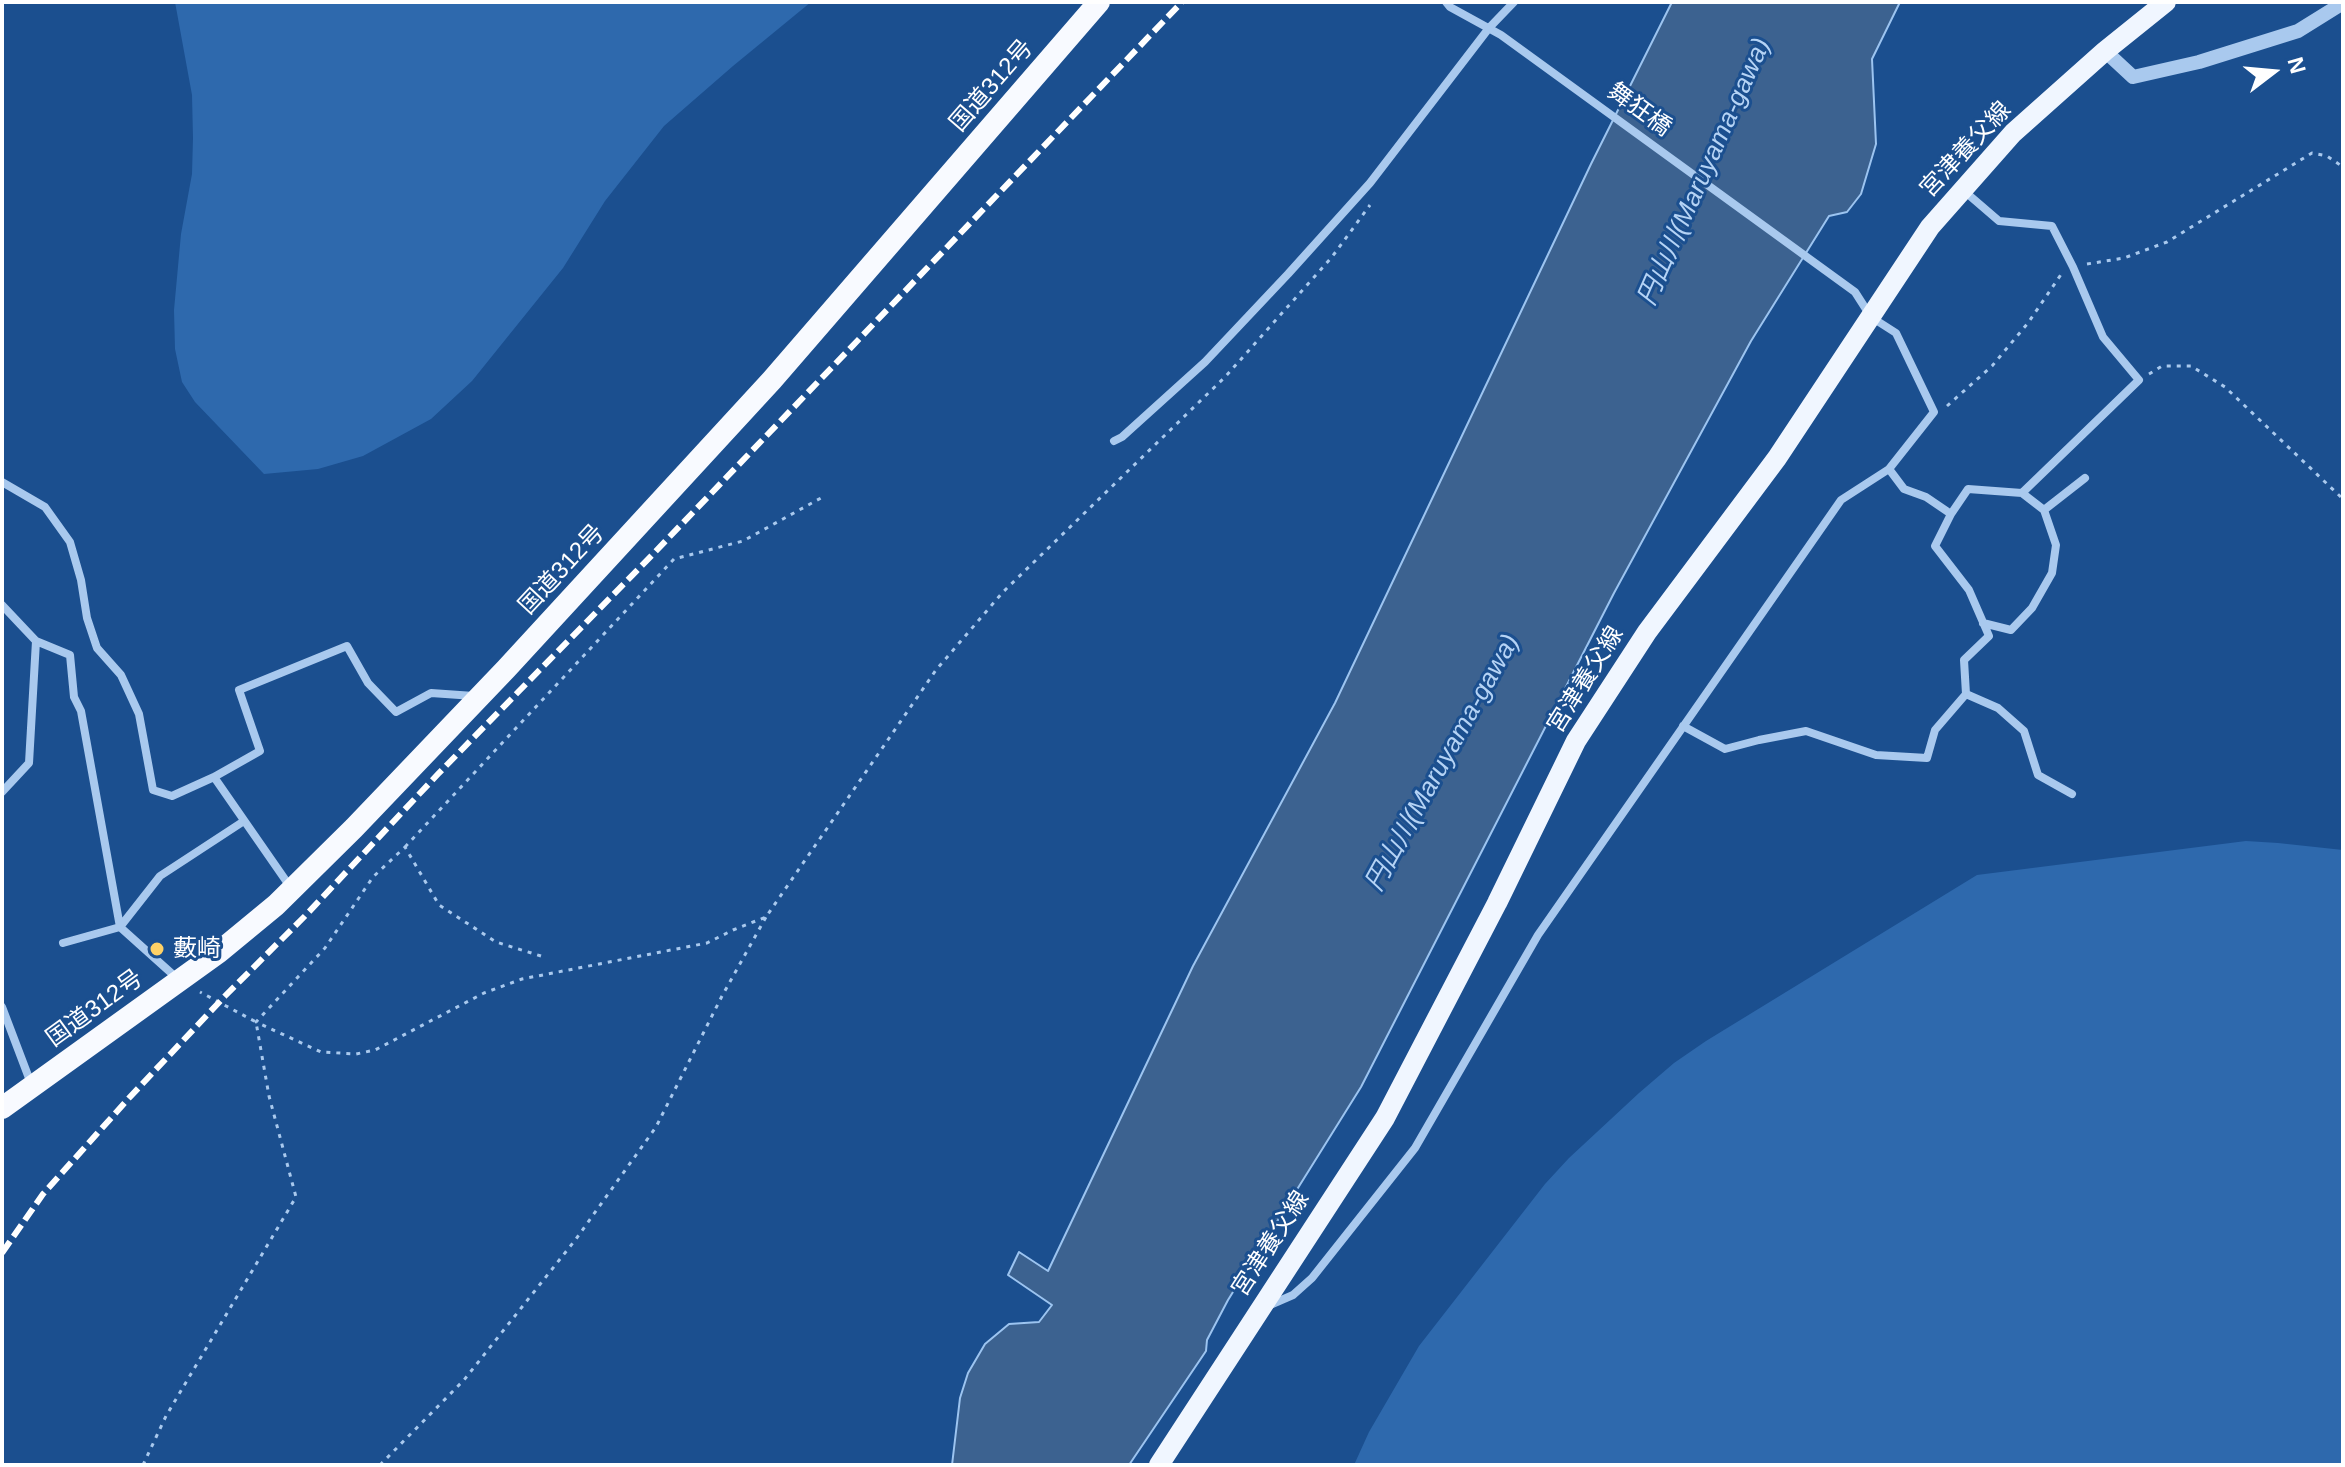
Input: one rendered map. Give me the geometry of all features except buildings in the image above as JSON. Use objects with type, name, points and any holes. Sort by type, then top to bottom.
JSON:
[{"type":"highway","name":"国道312号","points":[[2,1108],[219,952],[292,889],[479,697],[772,380],[1099,2]]},
{"type":"main road","name":"宮津養父線","points":[[1159,1465],[1385,1118],[1497,903],[1576,741],[1647,632],[1777,458],[1930,227],[2013,133],[2105,51],[2166,2]]},
{"type":"street","name":"舞狂橋","points":[[1446,2],[1501,35],[1855,292],[1871,317],[1896,333],[1934,412]]},
{"type":"street","points":[[1114,441],[1205,362],[1288,274],[1370,183],[1489,28],[1514,2]]},
{"type":"street","points":[[2105,51],[2133,77],[2199,62],[2298,31],[2343,3]]},
{"type":"street","points":[[1962,190],[1999,221],[2052,226],[2103,337],[2139,380],[2022,493]]},
{"type":"street","points":[[1259,1309],[1293,1295],[1312,1278],[1415,1148],[1538,935],[1841,500],[1889,469],[1934,412]]},
{"type":"street","points":[[1889,469],[1904,489],[1926,497],[1951,514]]},
{"type":"street","points":[[2044,510],[2085,478]]},
{"type":"street","points":[[2,482],[45,507],[70,542],[97,648],[121,675],[139,714],[153,790],[172,796],[260,751],[239,690],[347,646],[368,683],[396,712],[431,693],[479,697]]},
{"type":"street","points":[[1683,726],[1725,749],[1806,731],[1876,755],[1927,758],[1935,730],[1966,694],[1964,660],[1989,636],[1983,623],[1969,590],[1935,546],[1968,489],[2022,493],[2044,510],[2056,545],[2052,573],[2032,608],[2011,630],[1983,623]]},
{"type":"street","points":[[2,605],[36,641],[70,655],[74,697],[81,711],[120,927],[179,981]]},
{"type":"street","points":[[2,792],[29,763],[36,641]]},
{"type":"street","points":[[1966,694],[1998,708],[2024,731],[2038,775],[2072,794]]},
{"type":"street","points":[[214,777],[292,889]]},
{"type":"street","points":[[63,943],[120,927],[160,876],[244,821]]},
{"type":"street","points":[[2,1007],[32,1087]]},
{"type":"path","points":[[1934,412],[1948,405],[1992,366],[2028,323],[2059,274],[2073,267],[2124,258],[2167,242],[2312,153],[2327,156],[2343,167]]},
{"type":"path","points":[[380,1465],[464,1380],[576,1239],[656,1127],[766,917],[936,670],[1003,592],[1226,376],[1332,257],[1376,198]]},
{"type":"path","points":[[2139,380],[2162,366],[2191,366],[2225,387],[2343,499]]},
{"type":"path","points":[[256,1022],[325,948],[373,877],[405,847],[674,559],[743,541],[821,498]]},
{"type":"path","points":[[405,847],[439,905],[496,942],[541,956]]},
{"type":"path","points":[[179,981],[321,1052],[356,1054],[375,1050],[484,993],[522,979],[707,943],[766,917]]},
{"type":"path","points":[[143,1465],[166,1416],[296,1197],[269,1096],[256,1022]]},
{"type":"shaded area","points":[[175,2],[811,2],[664,126],[605,201],[563,268],[472,381],[431,419],[363,456],[318,469],[264,474],[195,402],[182,382],[175,349],[174,310],[181,234],[192,174],[193,138],[192,95]]},
{"type":"shaded area","points":[[2246,841],[2343,850],[2343,1465],[1354,1465],[1369,1432],[1419,1346],[1545,1184],[1569,1158],[1674,1063],[1977,875]]},
{"type":"water","name":"円山川(Maruyama-gawa)","points":[[1672,2],[1900,2],[1872,59],[1876,144],[1861,194],[1847,212],[1829,216],[1751,341],[1614,593],[1361,1087],[1228,1300],[1207,1340],[1206,1351],[1129,1465],[952,1465],[960,1398],[968,1373],[985,1344],[1009,1324],[1039,1322],[1052,1305],[1008,1275],[1019,1252],[1048,1271],[1193,966],[1335,703],[1591,164]]},
{"type":"railway","points":[[2,1253],[43,1194],[225,996],[1182,2]]},
{"type":"place","name":"藪崎","points":[[157,949]]}]
